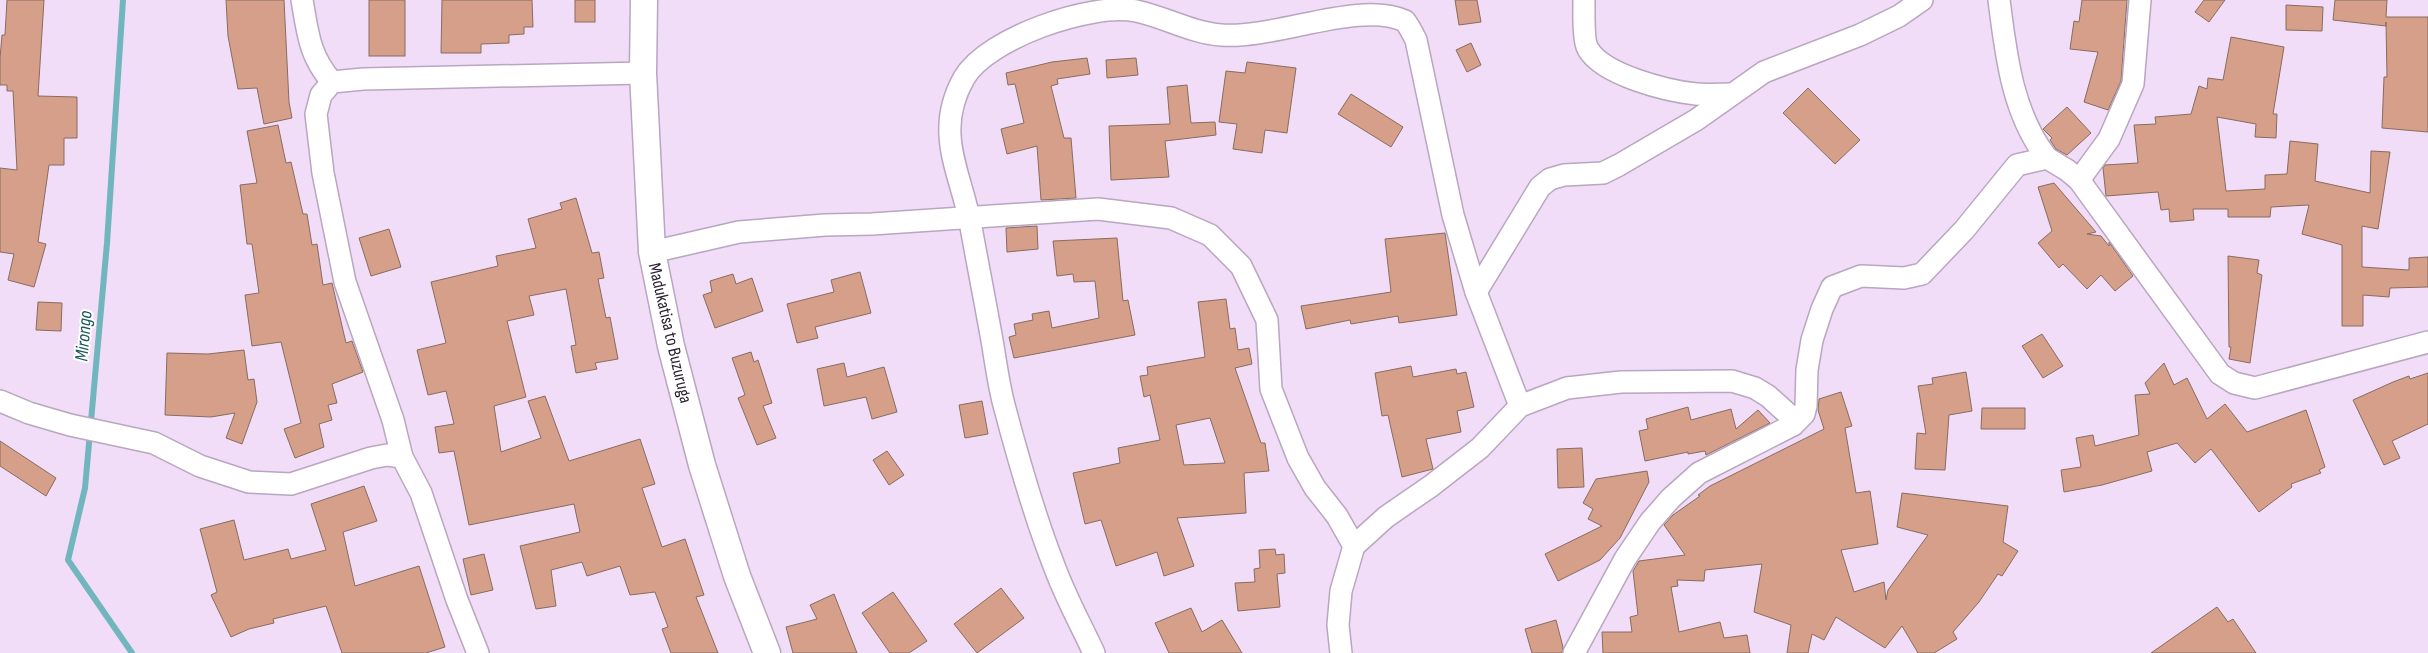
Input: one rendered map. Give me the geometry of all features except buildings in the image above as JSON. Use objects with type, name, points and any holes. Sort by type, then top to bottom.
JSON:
[{"type":"main road","name":"Madukatisa to Buzuruga","points":[[644,0],[643,73],[652,252],[671,346],[702,465],[737,576],[768,653]]},
{"type":"street","points":[[302,0],[309,40],[319,67],[332,82]]},
{"type":"street","points":[[1584,0],[1587,48],[1598,61],[1611,69],[1650,84],[1695,94],[1730,94]]},
{"type":"street","points":[[1476,292],[1540,187],[1550,179],[1564,175],[1603,173],[1644,152],[1696,120],[1730,94],[1764,72],[1860,35],[1899,16],[1922,0]]},
{"type":"street","points":[[1999,0],[2014,94],[2035,143],[2047,158],[2079,180],[2220,374],[2234,383],[2255,388],[2428,342]]},
{"type":"street","points":[[2079,180],[2109,139],[2134,84],[2140,0]]},
{"type":"street","points":[[1094,653],[1053,563],[1003,403],[969,218],[948,134],[949,115],[963,79],[972,66],[996,48],[1040,26],[1108,8],[1136,11],[1200,31],[1222,35],[1245,34],[1269,29],[1308,15],[1364,3],[1395,5],[1416,40],[1453,215],[1476,292],[1520,406]]},
{"type":"street","points":[[478,653],[457,600],[421,493],[402,457],[394,420],[345,282],[323,173],[316,114],[321,95],[332,82],[363,79],[643,73]]},
{"type":"street","points":[[1574,653],[1625,559],[1650,522],[1670,498],[1699,473],[1793,425],[1804,414],[1807,370],[1812,340],[1822,309],[1832,288],[1861,276],[1904,278],[1922,274],[1964,230],[2016,165],[2047,158]]},
{"type":"street","points":[[652,252],[739,232],[825,225],[1098,209],[1170,218],[1210,235],[1242,266],[1267,320],[1271,389],[1298,458],[1315,488],[1337,516],[1354,546]]},
{"type":"street","points":[[1341,653],[1338,625],[1341,591],[1354,546],[1386,517],[1431,486],[1480,448],[1520,406],[1567,388],[1621,382],[1732,380],[1755,388],[1768,396],[1788,414],[1793,425]]},
{"type":"street","points":[[0,401],[29,413],[70,425],[154,443],[200,466],[249,482],[291,484],[371,458],[386,455],[402,457]]},
{"type":"waterway","name":"Mirongo","points":[[123,0],[107,243],[85,488],[68,560],[132,653]]}]
